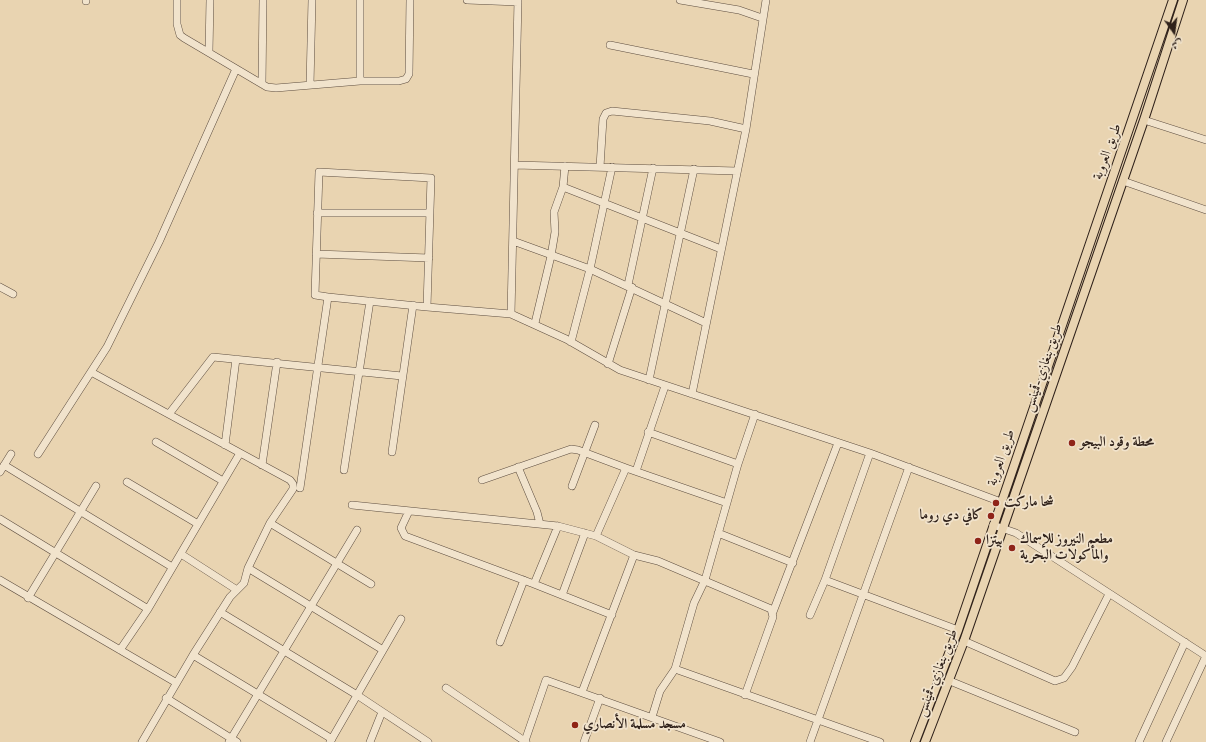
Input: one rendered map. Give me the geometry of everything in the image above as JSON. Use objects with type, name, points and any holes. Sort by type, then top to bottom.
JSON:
[{"type":"main road","name":"طريق العروبة","points":[[915,742],[958,630],[1173,0]]},
{"type":"main road","name":"طريق بنغازي-قمينس","points":[[925,742],[950,681],[964,641],[1144,120],[1183,0]]},
{"type":"street","points":[[178,0],[177,24],[180,35],[262,84],[272,88],[360,81],[399,82],[408,78],[410,0]]},
{"type":"street","points":[[209,52],[210,0]]},
{"type":"street","points":[[262,84],[263,0]]},
{"type":"street","points":[[310,85],[312,0]]},
{"type":"street","points":[[360,0],[360,81]]},
{"type":"street","points":[[467,0],[518,1],[511,314]]},
{"type":"street","points":[[680,0],[739,10],[762,18]]},
{"type":"street","points":[[692,394],[746,129],[753,74],[766,0]]},
{"type":"street","points":[[610,45],[753,74]]},
{"type":"street","points":[[38,454],[107,347],[159,242],[236,69]]},
{"type":"street","points":[[600,167],[603,119],[606,113],[612,111],[688,118],[746,129]]},
{"type":"street","points":[[1144,120],[1206,140]]},
{"type":"street","points":[[515,165],[737,171]]},
{"type":"street","points":[[535,324],[551,256],[555,232],[555,208],[563,187],[565,166]]},
{"type":"street","points":[[571,342],[590,269],[612,167]]},
{"type":"street","points":[[608,364],[630,286],[642,218],[653,168]]},
{"type":"street","points":[[649,380],[694,170]]},
{"type":"street","points":[[427,307],[431,178],[319,172],[315,295],[427,307],[511,314],[571,342],[608,364],[649,380],[870,453],[1001,502]]},
{"type":"street","points":[[1122,181],[1206,210]]},
{"type":"street","points":[[563,187],[721,249]]},
{"type":"street","points":[[317,213],[430,213]]},
{"type":"street","points":[[513,241],[590,269],[706,322]]},
{"type":"street","points":[[316,254],[429,258]]},
{"type":"street","points":[[0,287],[13,294]]},
{"type":"street","points":[[300,488],[328,297]]},
{"type":"street","points":[[344,470],[370,301]]},
{"type":"street","points":[[392,452],[413,305]]},
{"type":"street","points":[[169,414],[213,357],[277,362],[402,376]]},
{"type":"street","points":[[225,445],[236,359]]},
{"type":"street","points":[[262,465],[277,362]]},
{"type":"street","points":[[91,372],[290,480],[293,484],[293,489],[270,523],[248,568],[244,583],[230,597],[175,682],[142,742]]},
{"type":"street","points":[[636,471],[648,432],[665,386]]},
{"type":"street","points":[[652,717],[660,691],[675,669],[694,603],[705,580],[754,414]]},
{"type":"street","points":[[572,486],[595,425]]},
{"type":"street","points":[[648,432],[738,464]]},
{"type":"street","points":[[156,442],[223,481]]},
{"type":"street","points":[[745,695],[773,612],[838,443]]},
{"type":"street","points":[[482,480],[571,449],[727,503]]},
{"type":"street","points":[[120,650],[148,609],[240,453]]},
{"type":"street","points":[[810,615],[825,580],[870,453]]},
{"type":"street","points":[[11,454],[2,468],[82,512],[172,567]]},
{"type":"street","points":[[518,467],[537,512],[540,524]]},
{"type":"street","points":[[810,742],[865,594],[909,467]]},
{"type":"street","points":[[596,536],[626,468]]},
{"type":"street","points":[[127,482],[198,524]]},
{"type":"street","points":[[28,598],[82,512],[96,486]]},
{"type":"street","points":[[352,505],[558,526],[596,536],[634,555],[658,560],[766,606],[773,612]]},
{"type":"street","points":[[409,511],[401,528],[405,536],[612,614]]},
{"type":"street","points":[[0,519],[55,554],[148,609]]},
{"type":"street","points":[[270,523],[337,562],[371,584]]},
{"type":"street","points":[[994,525],[1022,537],[1206,656],[1166,742]]},
{"type":"street","points":[[534,584],[558,526]]},
{"type":"street","points":[[166,698],[232,741],[357,530]]},
{"type":"street","points":[[718,533],[793,563]]},
{"type":"street","points":[[562,595],[585,534]]},
{"type":"street","points":[[181,554],[237,590]]},
{"type":"street","points":[[582,692],[634,555]]},
{"type":"street","points":[[248,568],[383,650]]},
{"type":"street","points":[[0,580],[28,598],[175,682]]},
{"type":"street","points":[[500,642],[524,580]]},
{"type":"street","points":[[825,580],[958,630]]},
{"type":"street","points":[[964,641],[1055,681],[1064,678],[1072,667],[1109,594]]},
{"type":"street","points":[[220,612],[357,695],[423,741]]},
{"type":"street","points":[[193,655],[259,694],[331,740],[401,619]]},
{"type":"street","points":[[1139,742],[1185,642]]},
{"type":"street","points":[[675,669],[880,742]]},
{"type":"street","points":[[446,688],[515,739],[525,742],[546,680],[652,717],[711,741],[720,742]]},
{"type":"street","points":[[950,681],[1075,732]]},
{"type":"street","points":[[584,742],[600,698]]},
{"type":"street","points":[[370,742],[382,712]]},
{"type":"place","name":"محطة وقود البيجو","points":[[1072,443]]},
{"type":"place","name":"شحا ماركت","points":[[996,503]]},
{"type":"place","name":"كافي دي روما","points":[[991,516]]},
{"type":"place","name":"بيتزا","points":[[978,541]]},
{"type":"place","name":"مطعم النيروز للإسماك والمأكولات البحرية","points":[[1012,548]]},
{"type":"place","name":"مسجد مسلمة الأنصاري","points":[[575,725]]}]
